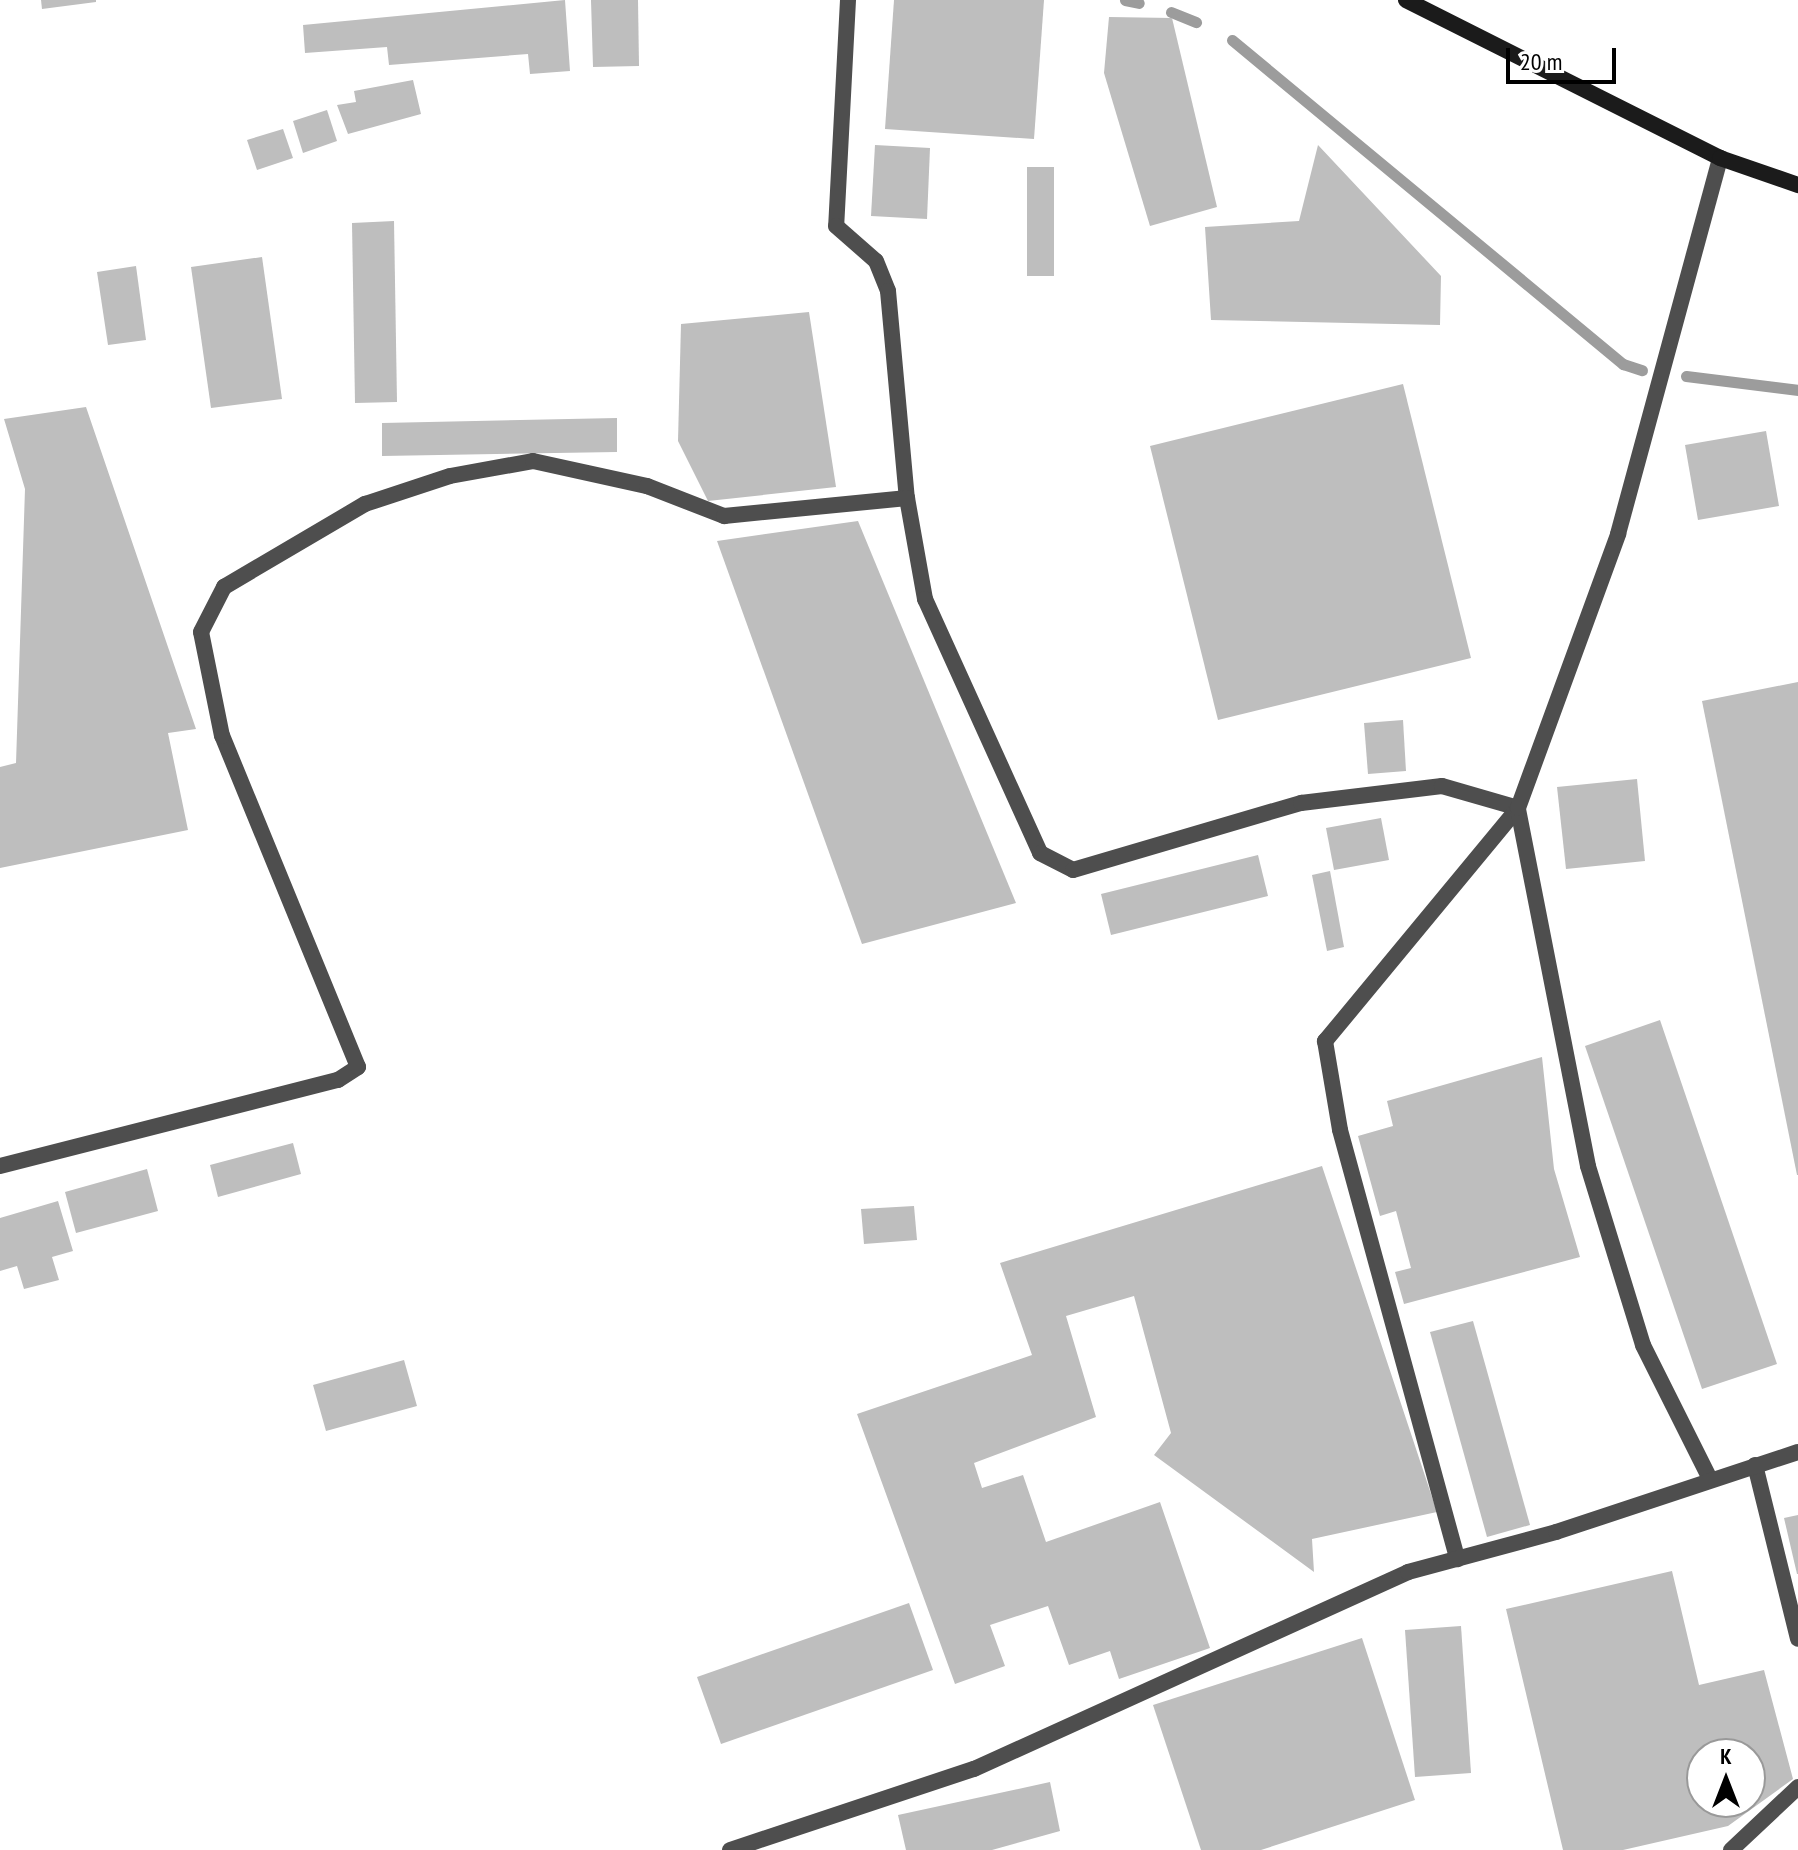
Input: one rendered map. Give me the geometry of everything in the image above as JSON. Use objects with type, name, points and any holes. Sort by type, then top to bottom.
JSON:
[{"type":"street","points":[[848,0],[836,226],[876,261],[888,291],[907,498],[925,599],[1016,807],[1040,853],[1073,870],[1301,803],[1442,786],[1518,808]]},
{"type":"street","points":[[1406,0],[1720,158],[1798,185]]},
{"type":"street","points":[[1457,1559],[1340,1130],[1325,1041],[1518,808],[1618,534],[1720,158]]},
{"type":"street","points":[[0,1166],[338,1080],[358,1067],[222,736],[201,632],[224,587],[365,504],[450,476],[533,461],[647,486],[724,516],[907,498]]},
{"type":"street","points":[[1518,808],[1588,1166],[1643,1345],[1710,1479]]},
{"type":"street","points":[[730,1850],[974,1769],[1314,1609],[1457,1559],[1798,1452]]},
{"type":"street","points":[[1755,1465],[1798,1639]]},
{"type":"street","points":[[1731,1850],[1798,1787]]},
{"type":"building","points":[[41,0],[96,0],[96,2],[42,9]]},
{"type":"building","points":[[565,0],[570,71],[530,74],[528,54],[389,65],[387,47],[305,53],[303,25]]},
{"type":"building","points":[[591,0],[638,0],[639,66],[593,67]]},
{"type":"building","points":[[894,0],[1044,0],[1034,139],[885,129]]},
{"type":"building","points":[[1109,17],[1172,18],[1217,207],[1150,226],[1104,73]]},
{"type":"building","points":[[413,80],[421,114],[348,134],[337,105],[356,102],[354,91]]},
{"type":"building","points":[[327,110],[337,141],[303,153],[293,121]]},
{"type":"building","points":[[283,129],[293,158],[257,170],[247,140]]},
{"type":"building","points":[[875,145],[930,148],[927,219],[871,216]]},
{"type":"building","points":[[1318,145],[1441,276],[1440,325],[1211,320],[1205,227],[1299,221]]},
{"type":"building","points":[[1027,167],[1054,167],[1054,276],[1027,276]]},
{"type":"building","points":[[394,221],[397,402],[355,403],[352,223]]},
{"type":"building","points":[[262,257],[282,399],[211,408],[191,267]]},
{"type":"building","points":[[136,266],[146,340],[108,345],[97,272]]},
{"type":"building","points":[[809,312],[836,487],[708,501],[678,441],[681,324]]},
{"type":"building","points":[[1403,384],[1471,658],[1218,720],[1150,446]]},
{"type":"building","points":[[86,407],[196,729],[168,733],[188,830],[0,868],[0,767],[16,763],[25,489],[4,419]]},
{"type":"building","points":[[617,418],[617,452],[382,456],[382,423]]},
{"type":"building","points":[[1766,431],[1779,506],[1698,520],[1685,445]]},
{"type":"building","points":[[858,521],[1016,903],[862,944],[717,541]]},
{"type":"building","points":[[1798,682],[1798,1175],[1797,1175],[1702,701]]},
{"type":"building","points":[[1403,720],[1406,771],[1368,774],[1364,723]]},
{"type":"building","points":[[1637,779],[1645,861],[1566,869],[1557,787]]},
{"type":"building","points":[[1381,818],[1389,860],[1334,870],[1326,828]]},
{"type":"building","points":[[1258,855],[1268,896],[1111,935],[1101,894]]},
{"type":"building","points":[[1330,871],[1344,947],[1327,951],[1312,875]]},
{"type":"building","points":[[1660,1020],[1777,1364],[1702,1389],[1585,1046]]},
{"type":"building","points":[[1542,1057],[1554,1169],[1580,1257],[1404,1304],[1395,1272],[1411,1268],[1396,1211],[1380,1216],[1358,1136],[1393,1126],[1387,1101]]},
{"type":"building","points":[[293,1143],[301,1174],[218,1197],[210,1165]]},
{"type":"building","points":[[1322,1166],[1437,1512],[1312,1539],[1314,1572],[1154,1455],[1171,1433],[1134,1296],[1066,1316],[1096,1417],[974,1463],[982,1488],[1023,1475],[1046,1542],[1160,1502],[1210,1648],[1119,1679],[1110,1651],[1069,1665],[1048,1606],[990,1625],[1005,1666],[955,1684],[857,1414],[1032,1355],[1000,1263]]},
{"type":"building","points":[[147,1169],[158,1211],[76,1233],[65,1192]]},
{"type":"building","points":[[58,1201],[73,1251],[52,1257],[59,1280],[24,1289],[17,1266],[0,1271],[0,1218]]},
{"type":"building","points":[[914,1206],[917,1240],[864,1244],[861,1209]]},
{"type":"building","points":[[1473,1321],[1530,1525],[1487,1537],[1430,1332]]},
{"type":"building","points":[[404,1360],[417,1406],[326,1431],[313,1385]]},
{"type":"building","points":[[1798,1515],[1798,1574],[1797,1574],[1784,1518]]},
{"type":"building","points":[[1672,1571],[1699,1685],[1764,1670],[1793,1779],[1766,1799],[1766,1738],[1686,1738],[1686,1818],[1739,1818],[1728,1826],[1623,1850],[1563,1850],[1506,1609]]},
{"type":"building","points":[[909,1603],[933,1670],[721,1744],[697,1677]]},
{"type":"building","points":[[1461,1626],[1471,1773],[1415,1777],[1405,1630]]},
{"type":"building","points":[[1362,1638],[1415,1800],[1261,1850],[1201,1850],[1153,1705]]},
{"type":"building","points":[[1050,1782],[1060,1831],[992,1850],[906,1850],[898,1815]]},
{"type":"waterway","points":[[1125,0],[1139,3]]},
{"type":"waterway","points":[[1171,12],[1196,22]]},
{"type":"waterway","points":[[1232,40],[1623,364],[1642,370]]},
{"type":"waterway","points":[[1686,376],[1798,390]]}]
